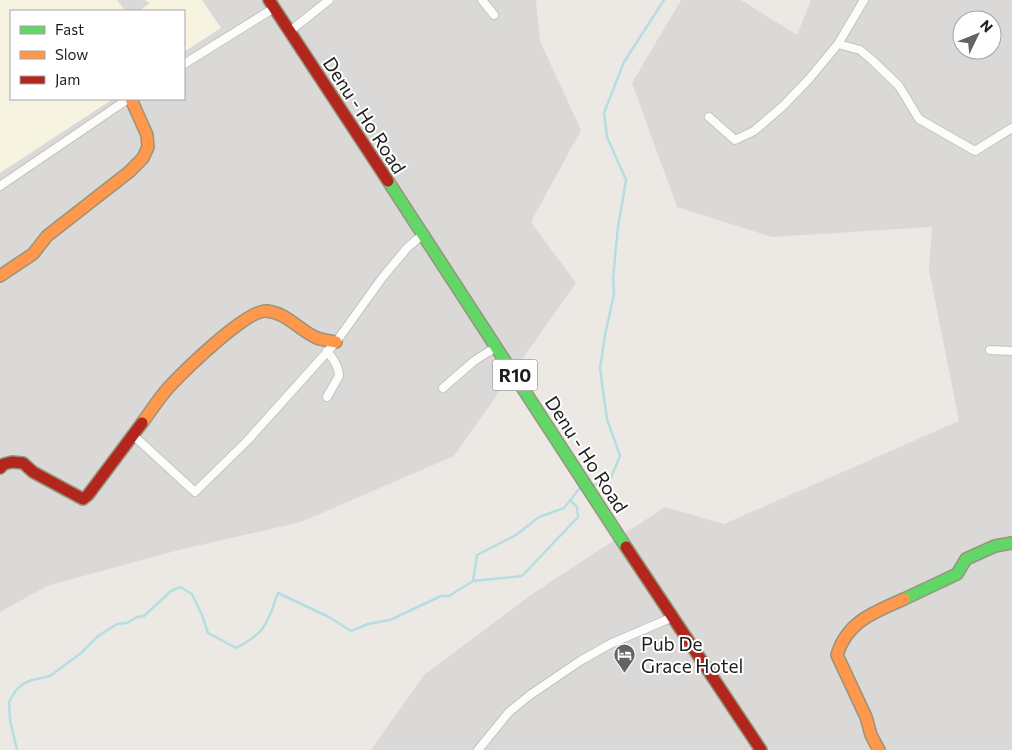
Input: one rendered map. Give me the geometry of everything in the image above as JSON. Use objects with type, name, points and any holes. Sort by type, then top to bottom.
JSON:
[{"type":"street","points":[[290,31],[329,0]]},
{"type":"street","points":[[482,0],[494,15]]},
{"type":"street","points":[[709,117],[735,140],[754,131],[783,106],[809,79],[838,44],[864,0]]},
{"type":"street","points":[[185,63],[272,4]]},
{"type":"street","name":"Denu - Ho Road","points":[[272,4],[761,750]]},
{"type":"street","points":[[838,44],[860,50],[872,60],[899,86],[919,119],[976,151],[1012,128]]},
{"type":"street","points":[[0,186],[129,100]]},
{"type":"street","points":[[0,276],[43,246],[47,236],[141,161],[148,148],[147,135],[130,100]]},
{"type":"street","points":[[133,435],[195,492],[248,440],[336,342],[382,278],[407,248],[422,234]]},
{"type":"street","points":[[0,468],[4,464],[12,462],[22,463],[32,472],[83,499],[88,495],[169,387],[222,337],[255,313],[275,312],[317,338],[336,342]]},
{"type":"street","points":[[443,388],[474,361],[496,347]]},
{"type":"street","points":[[990,350],[1012,351]]},
{"type":"street","points":[[327,351],[339,373],[327,397]]},
{"type":"street","points":[[879,750],[837,655],[840,645],[851,629],[865,617],[957,574],[966,559],[995,546],[1012,543]]},
{"type":"street","points":[[478,750],[508,712],[530,695],[580,661],[610,644],[673,617]]},
{"type":"shaded area","points":[[0,0],[536,0],[540,41],[581,130],[531,222],[576,283],[454,456],[301,522],[179,550],[47,586],[0,612]]},
{"type":"shaded area","points":[[0,0],[202,0],[221,28],[185,51],[185,10],[10,10],[10,100],[111,100],[0,173]]},
{"type":"shaded area","points":[[117,0],[145,0],[150,3],[140,10],[124,10]]},
{"type":"shaded area","points":[[681,0],[741,0],[797,35],[811,0],[1012,0],[1012,750],[371,750],[424,675],[535,592],[665,507],[724,524],[959,421],[929,270],[932,227],[772,237],[677,207],[632,83]]},
{"type":"waterway","points":[[594,485],[609,482],[620,456],[607,419],[600,369],[614,294],[613,279],[618,227],[626,180],[607,137],[604,113],[624,62],[664,0]]},
{"type":"waterway","points":[[17,750],[10,720],[9,702],[16,690],[32,680],[50,676],[81,653],[98,636],[117,624],[127,623],[137,617],[144,616],[171,591],[180,587],[192,594],[208,633],[236,648],[254,637],[264,626],[278,593],[329,617],[351,631],[368,624],[390,620],[441,596],[449,596],[473,581],[477,555],[516,535],[539,517],[564,508],[580,488]]},
{"type":"waterway","points":[[473,581],[522,576],[578,517],[577,507],[570,500]]},
{"type":"traffic: fast","points":[[388,181],[626,547]]},
{"type":"traffic: fast","points":[[904,599],[957,574],[966,559],[995,546],[1012,543]]},
{"type":"traffic: slow","points":[[0,276],[33,254],[47,236],[129,172],[143,158],[148,147],[147,135],[131,100]]},
{"type":"traffic: slow","points":[[142,423],[165,391],[188,368],[231,330],[258,313],[274,312],[317,338],[336,342]]},
{"type":"traffic: slow","points":[[879,750],[837,655],[848,634],[863,619],[904,599]]},
{"type":"traffic: jam","points":[[269,0],[388,181]]},
{"type":"traffic: jam","points":[[0,468],[4,464],[12,462],[23,463],[33,472],[83,499],[142,423]]},
{"type":"traffic: jam","points":[[626,547],[761,750]]},
{"type":"place","name":"Pub De Grace Hotel","points":[[625,673]]}]
